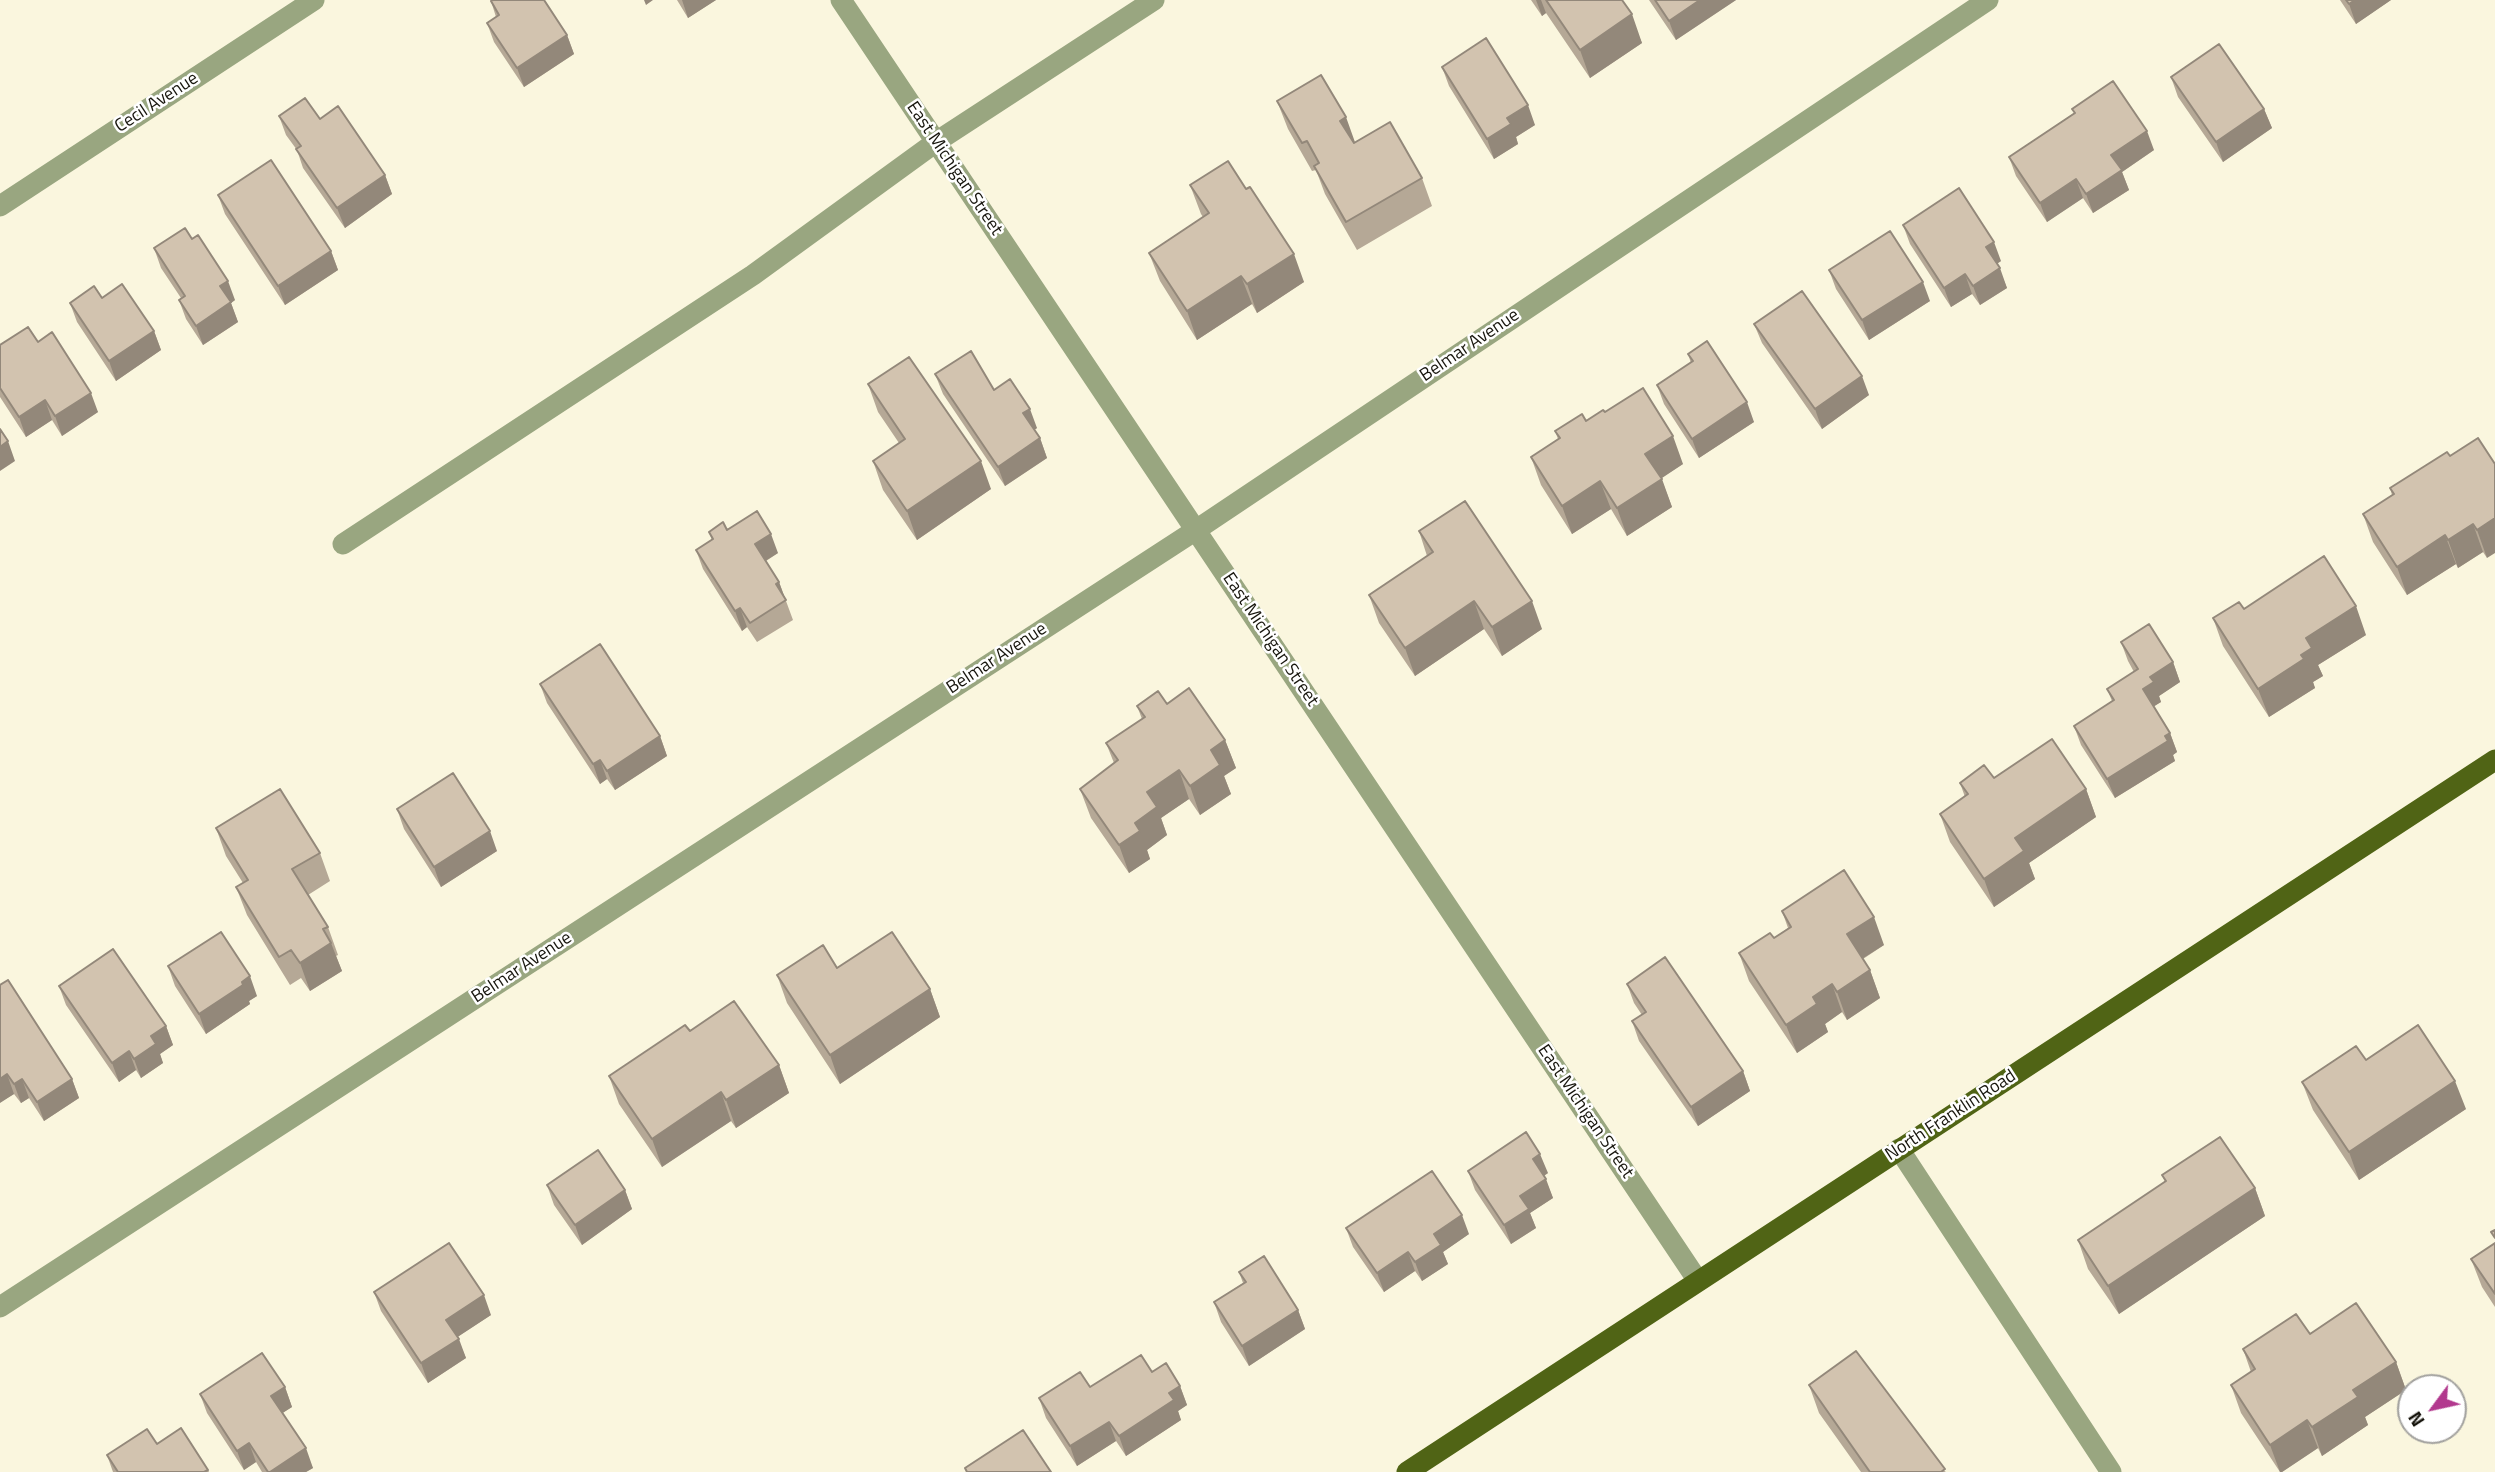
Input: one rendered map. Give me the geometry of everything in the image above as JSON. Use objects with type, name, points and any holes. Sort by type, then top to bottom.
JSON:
[{"type":"main road","name":"North Franklin Road","points":[[1407,1472],[2495,760]]},
{"type":"street","name":"Cecil Avenue","points":[[0,206],[314,0]]},
{"type":"street","name":"East Michigan Street","points":[[841,0],[1698,1281]]},
{"type":"street","points":[[343,544],[753,275],[936,142],[1154,0]]},
{"type":"street","name":"Belmar Avenue","points":[[0,1307],[1196,530],[1988,0]]},
{"type":"street","points":[[1899,1149],[2111,1472]]},
{"type":"building","points":[[544,0],[567,35],[517,68],[487,23],[499,15],[491,1]]},
{"type":"building","points":[[1546,0],[1622,0],[1632,14],[1580,50]]},
{"type":"building","points":[[1655,0],[1700,0],[1669,21]]},
{"type":"building","points":[[1486,38],[1528,105],[1507,118],[1511,124],[1487,139],[1442,67]]},
{"type":"building","points":[[2219,44],[2264,109],[2216,142],[2171,77]]},
{"type":"building","points":[[1321,75],[1346,117],[1340,121],[1354,143],[1390,122],[1422,178],[1346,222],[1314,166],[1319,163],[1307,141],[1302,143],[1277,101]]},
{"type":"building","points":[[2113,81],[2147,131],[2111,155],[2122,170],[2086,194],[2076,179],[2040,203],[2009,157],[2075,113],[2072,109]]},
{"type":"building","points":[[305,98],[320,119],[338,106],[385,175],[337,208],[296,149],[301,146],[279,116]]},
{"type":"building","points":[[271,160],[331,251],[278,286],[218,195]]},
{"type":"building","points":[[1228,161],[1246,189],[1250,187],[1294,254],[1247,284],[1241,276],[1187,311],[1149,253],[1209,213],[1190,185]]},
{"type":"building","points":[[1959,188],[1994,242],[1986,247],[2000,268],[1973,286],[1965,274],[1944,288],[1903,225]]},
{"type":"building","points":[[185,228],[192,239],[198,235],[228,281],[220,286],[231,302],[196,326],[179,300],[185,296],[154,248]]},
{"type":"building","points":[[1890,231],[1923,282],[1862,320],[1829,270]]},
{"type":"building","points":[[122,284],[154,331],[109,361],[70,303],[94,286],[102,298]]},
{"type":"building","points":[[1802,291],[1862,376],[1815,409],[1754,324]]},
{"type":"building","points":[[28,327],[38,342],[52,332],[91,393],[55,416],[45,400],[19,417],[0,388],[0,345]]},
{"type":"building","points":[[1707,341],[1747,402],[1692,439],[1657,385],[1693,361],[1688,354]]},
{"type":"building","points":[[971,351],[994,390],[1010,379],[1030,409],[1023,413],[1040,438],[998,467],[935,374]]},
{"type":"building","points":[[909,357],[981,461],[907,511],[873,461],[905,439],[868,384]]},
{"type":"building","points":[[1643,388],[1673,436],[1645,454],[1662,479],[1617,508],[1600,481],[1562,506],[1531,457],[1560,438],[1555,431],[1582,414],[1586,421]]},
{"type":"building","points":[[0,429],[8,441],[0,447]]},
{"type":"building","points":[[2478,438],[2495,464],[2495,518],[2477,530],[2473,524],[2448,540],[2445,535],[2397,567],[2363,514],[2394,494],[2390,488],[2447,452],[2450,456]]},
{"type":"building","points":[[1465,501],[1532,601],[1492,627],[1474,601],[1405,648],[1369,595],[1433,552],[1419,531]]},
{"type":"building","points":[[757,511],[771,534],[755,544],[779,582],[776,584],[786,600],[750,623],[740,608],[735,611],[696,550],[713,539],[709,532],[723,522],[727,530]]},
{"type":"building","points":[[2324,556],[2356,606],[2306,638],[2312,648],[2301,655],[2304,659],[2258,689],[2213,618],[2239,602],[2244,609]]},
{"type":"building","points":[[2149,624],[2173,662],[2150,677],[2154,682],[2143,689],[2170,733],[2165,736],[2168,741],[2107,779],[2074,726],[2114,700],[2107,689],[2138,669],[2121,642]]},
{"type":"building","points":[[600,644],[660,736],[607,771],[600,760],[593,764],[540,684]]},
{"type":"building","points":[[1189,688],[1225,740],[1211,750],[1220,765],[1190,786],[1179,770],[1147,792],[1157,807],[1135,823],[1140,831],[1119,845],[1080,789],[1118,760],[1106,743],[1145,717],[1137,706],[1158,691],[1167,704]]},
{"type":"building","points":[[2052,739],[2086,789],[2015,838],[2024,851],[1984,879],[1940,814],[1968,794],[1960,783],[1984,765],[1994,778]]},
{"type":"building","points":[[453,773],[490,831],[434,867],[397,809]]},
{"type":"building","points":[[280,789],[320,853],[292,869],[328,927],[323,929],[331,943],[300,963],[291,950],[279,957],[236,887],[248,880],[216,828]]},
{"type":"building","points":[[1844,870],[1874,917],[1847,934],[1870,970],[1837,992],[1832,984],[1813,997],[1817,1004],[1786,1025],[1739,953],[1770,933],[1774,938],[1791,927],[1782,911]]},
{"type":"building","points":[[221,932],[250,976],[242,982],[243,985],[199,1014],[168,966]]},
{"type":"building","points":[[892,932],[930,989],[830,1055],[777,975],[823,945],[837,968]]},
{"type":"building","points":[[113,949],[166,1026],[151,1036],[156,1044],[134,1059],[129,1051],[112,1063],[59,986]]},
{"type":"building","points":[[1665,957],[1743,1071],[1691,1107],[1632,1021],[1646,1012],[1627,984]]},
{"type":"building","points":[[8,980],[72,1079],[37,1102],[22,1079],[14,1084],[7,1074],[0,1079],[0,985]]},
{"type":"building","points":[[734,1001],[779,1065],[726,1100],[721,1092],[652,1139],[609,1076],[685,1025],[690,1031]]},
{"type":"building","points":[[2418,1025],[2455,1081],[2349,1152],[2302,1082],[2356,1046],[2366,1060]]},
{"type":"building","points":[[1526,1132],[1540,1154],[1533,1159],[1546,1179],[1520,1196],[1529,1209],[1504,1225],[1468,1171]]},
{"type":"building","points":[[2220,1137],[2255,1188],[2108,1286],[2078,1240],[2166,1181],[2162,1175]]},
{"type":"building","points":[[598,1150],[625,1190],[575,1225],[547,1185]]},
{"type":"building","points":[[1432,1171],[1462,1215],[1434,1234],[1441,1245],[1415,1262],[1408,1252],[1377,1273],[1346,1228]]},
{"type":"building","points":[[449,1243],[484,1295],[446,1320],[459,1339],[421,1363],[374,1292]]},
{"type":"building","points":[[2495,1243],[2495,1294],[2471,1259]]},
{"type":"building","points":[[1264,1256],[1298,1310],[1242,1346],[1214,1302],[1246,1282],[1239,1272]]},
{"type":"building","points":[[2356,1303],[2396,1362],[2353,1390],[2358,1397],[2312,1427],[2307,1420],[2270,1445],[2231,1385],[2255,1369],[2243,1349],[2296,1314],[2310,1334]]},
{"type":"building","points":[[1856,1351],[1945,1469],[1941,1472],[1870,1472],[1809,1385]]},
{"type":"building","points":[[262,1353],[285,1387],[271,1396],[306,1448],[270,1472],[249,1443],[237,1451],[200,1394]]},
{"type":"building","points":[[1141,1355],[1152,1372],[1166,1363],[1180,1386],[1169,1393],[1174,1400],[1119,1436],[1109,1422],[1070,1446],[1039,1398],[1080,1372],[1090,1387]]},
{"type":"building","points":[[181,1428],[208,1470],[118,1472],[107,1455],[147,1429],[157,1444]]},
{"type":"building","points":[[1023,1430],[1051,1472],[967,1472],[965,1468]]}]
